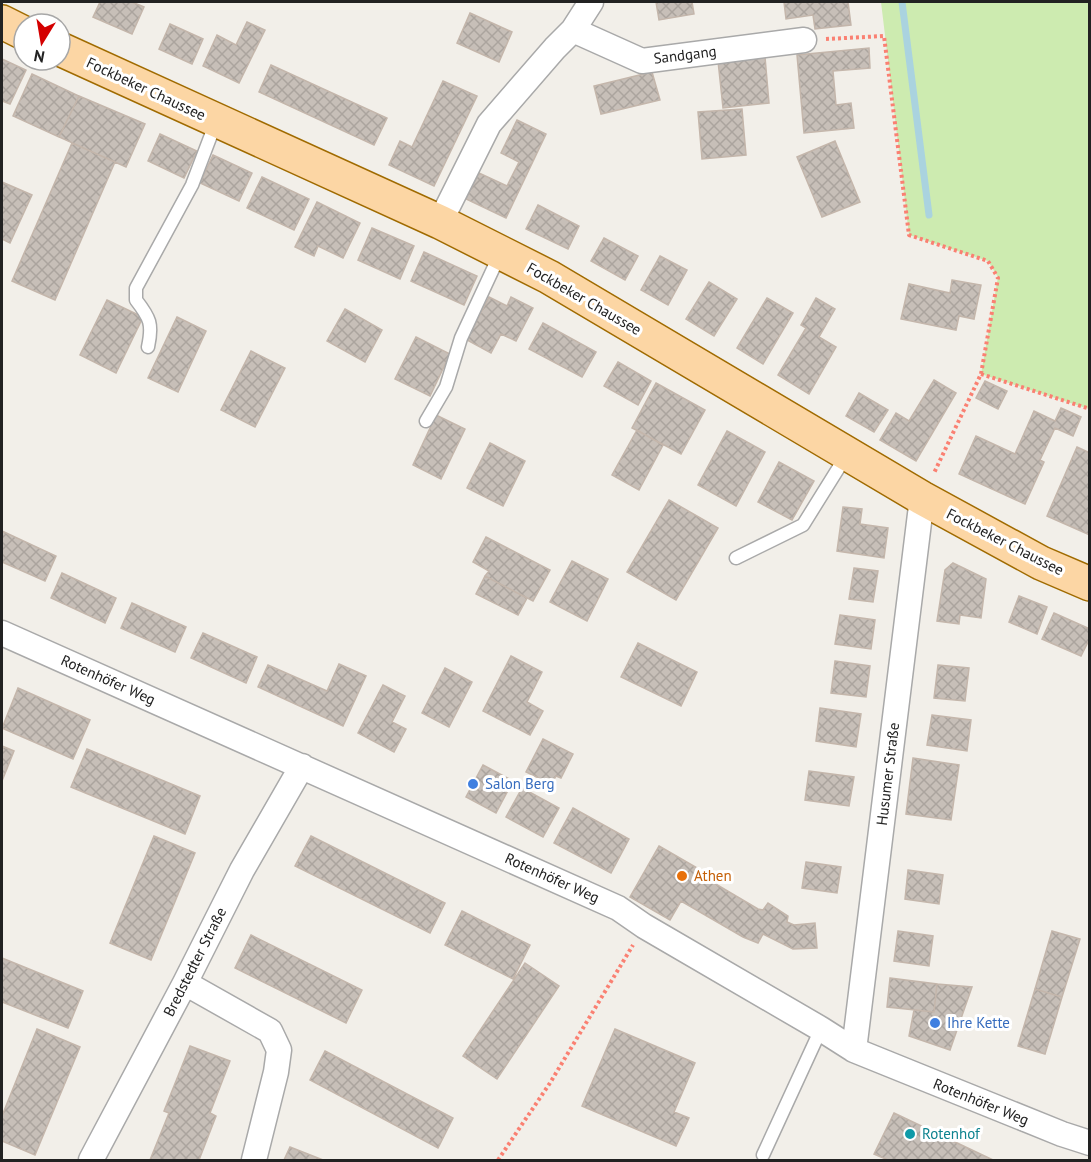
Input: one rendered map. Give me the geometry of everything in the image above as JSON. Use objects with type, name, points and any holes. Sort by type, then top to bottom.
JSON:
[{"type":"main road","name":"Fockbeker Chaussee","points":[[72,55],[440,222],[549,277],[922,498],[1041,563],[1089,584]]},
{"type":"street","points":[[440,222],[489,124],[573,30],[591,2]]},
{"type":"street","name":"Sandgang","points":[[573,30],[642,61],[804,40]]},
{"type":"street","name":"Husumer Straße","points":[[854,1050],[922,498]]},
{"type":"street","name":"Rotenhöfer Weg","points":[[2,633],[618,908],[644,926],[854,1050],[1089,1143]]},
{"type":"street","name":"Bredstedter Straße","points":[[91,1161],[242,870],[302,766]]},
{"type":"street","points":[[185,983],[270,1031],[279,1050],[276,1072],[254,1161]]},
{"type":"lane","points":[[148,346],[150,324],[148,317],[135,300],[136,288],[192,185],[217,121]]},
{"type":"lane","points":[[426,421],[446,387],[461,338],[501,253]]},
{"type":"lane","points":[[736,558],[803,525],[847,455]]},
{"type":"lane","points":[[763,1155],[821,1029]]},
{"type":"path","points":[[804,40],[884,36],[909,236],[988,261],[998,278],[981,374],[922,498]]},
{"type":"path","points":[[981,374],[1089,409]]},
{"type":"path","points":[[498,1161],[550,1083],[644,926]]},
{"type":"green space","points":[[881,2],[1089,2],[1089,409],[981,374],[998,277],[988,261],[909,235]]},
{"type":"building","points":[[100,2],[132,2],[144,7],[132,34],[93,17]]},
{"type":"building","points":[[656,2],[692,2],[694,14],[659,20]]},
{"type":"building","points":[[784,2],[848,2],[851,25],[815,29],[813,15],[786,19]]},
{"type":"building","points":[[470,13],[512,32],[499,62],[457,43]]},
{"type":"building","points":[[247,22],[265,30],[239,83],[203,66],[217,35],[236,45]]},
{"type":"building","points":[[170,24],[203,39],[192,64],[159,49]]},
{"type":"building","points":[[869,48],[870,68],[833,71],[836,105],[851,103],[854,128],[804,133],[797,55]]},
{"type":"building","points":[[765,57],[769,103],[723,108],[718,61]]},
{"type":"building","points":[[2,59],[12,64],[12,72],[25,72],[10,104],[2,101]]},
{"type":"building","points":[[271,65],[387,118],[374,145],[259,92]]},
{"type":"building","points":[[652,72],[660,100],[601,114],[594,86]]},
{"type":"building","points":[[32,74],[79,96],[59,137],[13,116]]},
{"type":"building","points":[[443,81],[477,96],[434,186],[389,165],[400,141],[412,147]]},
{"type":"building","points":[[79,96],[145,124],[126,167],[59,137]]},
{"type":"building","points":[[742,109],[746,155],[702,159],[698,112]]},
{"type":"building","points":[[517,120],[546,134],[506,218],[466,199],[479,173],[507,186],[519,162],[501,153]]},
{"type":"building","points":[[160,134],[197,151],[184,178],[148,161]]},
{"type":"building","points":[[835,141],[860,202],[822,217],[797,157]]},
{"type":"building","points":[[72,143],[115,162],[55,300],[12,281]]},
{"type":"building","points":[[213,155],[252,173],[239,201],[200,183]]},
{"type":"building","points":[[262,177],[309,199],[294,230],[247,208]]},
{"type":"building","points":[[2,182],[32,195],[10,243],[2,239]]},
{"type":"building","points":[[317,202],[360,223],[343,258],[318,246],[314,256],[295,247]]},
{"type":"building","points":[[538,205],[579,226],[568,249],[526,229]]},
{"type":"building","points":[[372,228],[414,246],[400,279],[358,260]]},
{"type":"building","points":[[604,238],[638,256],[625,280],[591,261]]},
{"type":"building","points":[[424,252],[477,276],[464,305],[411,281]]},
{"type":"building","points":[[660,256],[687,270],[668,305],[641,290]]},
{"type":"building","points":[[952,280],[981,285],[974,319],[959,316],[956,330],[901,319],[909,284],[950,293]]},
{"type":"building","points":[[709,282],[737,299],[714,336],[686,319]]},
{"type":"building","points":[[489,297],[507,306],[511,297],[533,308],[516,341],[501,334],[491,353],[467,340]]},
{"type":"building","points":[[767,298],[793,313],[763,364],[737,348]]},
{"type":"building","points":[[816,298],[835,309],[819,337],[836,347],[809,394],[778,375],[806,328],[801,325]]},
{"type":"building","points":[[107,300],[143,317],[116,373],[80,355]]},
{"type":"building","points":[[345,309],[382,330],[365,362],[327,341]]},
{"type":"building","points":[[177,317],[206,331],[178,392],[148,378]]},
{"type":"building","points":[[543,323],[596,352],[582,377],[529,349]]},
{"type":"building","points":[[416,337],[450,354],[430,396],[395,379]]},
{"type":"building","points":[[251,351],[285,368],[255,427],[221,410]]},
{"type":"building","points":[[618,362],[651,381],[638,405],[604,386]]},
{"type":"building","points":[[934,380],[956,393],[916,461],[880,440],[896,413],[909,421]]},
{"type":"building","points":[[985,381],[1007,391],[998,409],[976,398]]},
{"type":"building","points":[[656,383],[705,410],[681,454],[632,428]]},
{"type":"building","points":[[859,393],[888,410],[874,432],[846,416]]},
{"type":"building","points":[[1061,408],[1081,417],[1073,436],[1055,428],[1040,460],[1044,462],[1025,504],[959,474],[976,436],[1015,454],[1034,411],[1055,421]]},
{"type":"building","points":[[436,415],[465,429],[441,479],[413,465]]},
{"type":"building","points":[[637,430],[663,445],[639,490],[612,475]]},
{"type":"building","points":[[727,431],[765,452],[736,506],[698,485]]},
{"type":"building","points":[[490,443],[525,461],[503,506],[467,488]]},
{"type":"building","points":[[1077,447],[1090,453],[1090,535],[1047,516]]},
{"type":"building","points":[[779,462],[814,481],[792,520],[758,502]]},
{"type":"building","points":[[669,500],[718,528],[676,600],[627,572]]},
{"type":"building","points":[[843,507],[862,509],[860,524],[888,528],[884,558],[837,551]]},
{"type":"building","points":[[2,531],[56,556],[45,581],[2,562]]},
{"type":"building","points":[[486,537],[550,570],[533,601],[485,576],[489,571],[473,562]]},
{"type":"building","points":[[572,561],[608,579],[587,621],[550,602]]},
{"type":"building","points":[[953,563],[986,579],[981,618],[960,615],[959,624],[937,621],[945,570]]},
{"type":"building","points":[[854,568],[878,571],[873,602],[849,599]]},
{"type":"building","points":[[62,573],[116,598],[105,623],[51,598]]},
{"type":"building","points":[[485,576],[527,598],[518,615],[476,594]]},
{"type":"building","points":[[1019,596],[1047,607],[1037,634],[1009,622]]},
{"type":"building","points":[[132,603],[186,627],[175,652],[121,628]]},
{"type":"building","points":[[1054,613],[1090,629],[1090,638],[1081,656],[1042,639]]},
{"type":"building","points":[[840,615],[875,620],[871,649],[835,644]]},
{"type":"building","points":[[203,633],[257,657],[246,683],[191,658]]},
{"type":"building","points":[[638,643],[697,672],[681,706],[621,677]]},
{"type":"building","points":[[511,656],[542,672],[527,702],[543,711],[530,735],[483,711]]},
{"type":"building","points":[[835,661],[870,666],[866,697],[831,693]]},
{"type":"building","points":[[339,664],[366,676],[343,726],[258,687],[268,665],[327,691]]},
{"type":"building","points":[[938,665],[969,668],[965,701],[934,698]]},
{"type":"building","points":[[445,668],[472,682],[449,727],[422,713]]},
{"type":"building","points":[[383,685],[405,696],[392,722],[406,729],[394,752],[358,733]]},
{"type":"building","points":[[18,688],[90,720],[73,759],[2,728]]},
{"type":"building","points":[[820,708],[861,714],[856,747],[816,741]]},
{"type":"building","points":[[932,715],[971,720],[967,751],[927,745]]},
{"type":"building","points":[[543,739],[573,754],[561,778],[556,776],[551,784],[526,772]]},
{"type":"building","points":[[2,746],[14,751],[2,781]]},
{"type":"building","points":[[87,749],[200,796],[185,834],[71,787]]},
{"type":"building","points":[[913,758],[959,765],[951,820],[906,814]]},
{"type":"building","points":[[483,765],[513,781],[496,813],[466,797]]},
{"type":"building","points":[[809,771],[854,777],[849,806],[805,800]]},
{"type":"building","points":[[522,788],[559,808],[543,837],[506,817]]},
{"type":"building","points":[[573,808],[629,839],[611,873],[554,843]]},
{"type":"building","points":[[154,836],[195,853],[151,960],[110,943]]},
{"type":"building","points":[[311,836],[445,903],[430,933],[295,866]]},
{"type":"building","points":[[659,846],[699,869],[697,873],[758,909],[763,910],[768,903],[788,916],[787,922],[794,925],[815,923],[817,948],[793,949],[763,934],[758,943],[743,937],[681,901],[670,920],[630,897]]},
{"type":"building","points":[[806,862],[841,867],[837,893],[802,888]]},
{"type":"building","points":[[908,870],[943,875],[939,904],[905,899]]},
{"type":"building","points":[[462,911],[530,945],[513,979],[445,945]]},
{"type":"building","points":[[898,931],[933,936],[929,966],[894,961]]},
{"type":"building","points":[[1052,931],[1080,939],[1062,997],[1035,989]]},
{"type":"building","points":[[251,935],[362,990],[346,1023],[235,968]]},
{"type":"building","points":[[2,958],[83,991],[68,1028],[2,1002]]},
{"type":"building","points":[[525,963],[559,986],[497,1079],[463,1056]]},
{"type":"building","points":[[890,978],[937,984],[934,1012],[887,1007]]},
{"type":"building","points":[[937,984],[972,987],[950,1050],[909,1036],[914,1010],[934,1012]]},
{"type":"building","points":[[1035,989],[1062,997],[1045,1054],[1018,1046]]},
{"type":"building","points":[[37,1029],[80,1047],[35,1155],[2,1141],[2,1116]]},
{"type":"building","points":[[615,1029],[695,1063],[674,1112],[689,1118],[676,1146],[582,1106]]},
{"type":"building","points":[[190,1046],[230,1061],[210,1113],[216,1116],[199,1160],[150,1160],[169,1113],[164,1111]]},
{"type":"building","points":[[325,1051],[453,1118],[438,1148],[310,1080]]},
{"type":"building","name":"Rotenhof","points":[[894,1113],[993,1160],[888,1160],[874,1154]]},
{"type":"building","points":[[290,1147],[323,1160],[284,1160]]},
{"type":"waterway","points":[[902,2],[929,215]]},
{"type":"place","name":"Salon Berg","points":[[473,784]]},
{"type":"place","name":"Athen","points":[[682,876]]},
{"type":"place","name":"Ihre Kette","points":[[935,1023]]},
{"type":"place","name":"Rotenhof","points":[[910,1134]]}]
